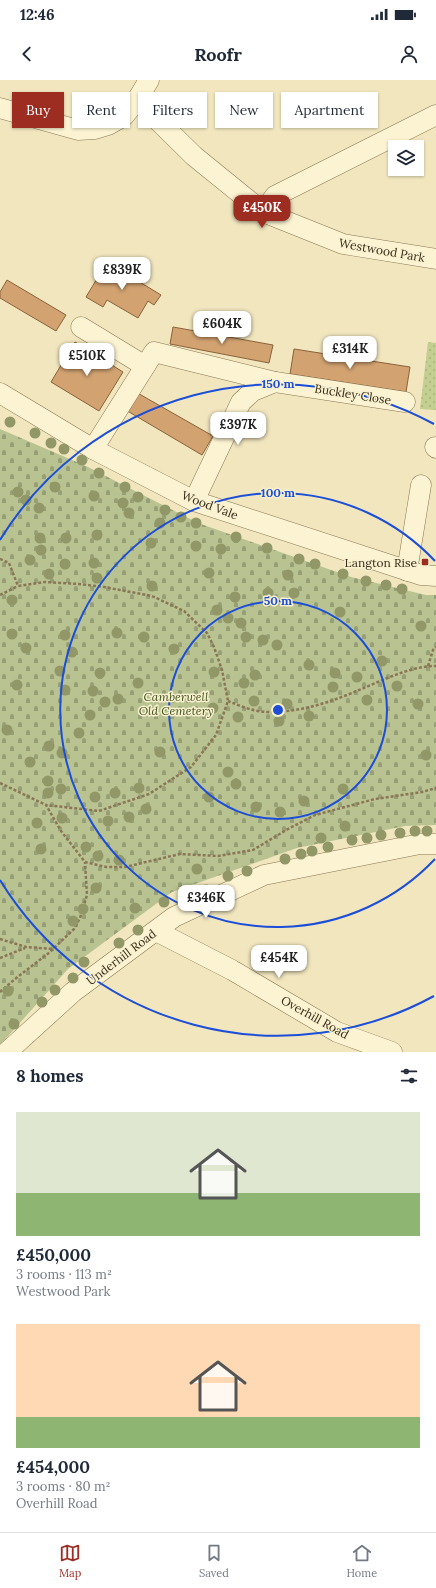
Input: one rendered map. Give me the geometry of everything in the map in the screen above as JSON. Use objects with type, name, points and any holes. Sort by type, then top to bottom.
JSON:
[{"type":"street","points":[[0,108],[78,130],[95,129],[108,125],[120,118],[137,100],[149,80]]},
{"type":"street","name":"Westwood Park","points":[[137,100],[194,156],[263,212],[343,244],[436,259]]},
{"type":"street","points":[[263,212],[275,196],[436,115]]},
{"type":"street","points":[[81,327],[145,366]]},
{"type":"street","name":"Buckley Close","points":[[93,449],[154,352],[275,382],[405,402]]},
{"type":"street","points":[[194,501],[241,402],[253,391],[275,382]]},
{"type":"street","name":"Wood Vale","points":[[0,393],[93,449],[194,501],[407,571],[421,575],[436,576]]},
{"type":"street","points":[[407,571],[421,485]]},
{"type":"street","name":"Underhill Road","points":[[7,1052],[73,992],[174,917],[264,875],[420,844],[436,844]]},
{"type":"street","name":"Overhill Road","points":[[156,931],[232,970],[337,1032],[392,1052]]},
{"type":"path","points":[[0,559],[9,563],[18,586]]},
{"type":"path","points":[[0,595],[18,586],[45,582],[104,587],[152,596],[184,611],[207,633],[214,647],[222,670],[228,701],[216,735],[191,767],[149,794],[99,811],[46,805],[0,783]]},
{"type":"path","points":[[428,666],[433,650],[436,647]]},
{"type":"path","points":[[228,701],[244,708],[268,712],[300,709],[326,704],[397,675],[428,666],[436,666]]},
{"type":"path","points":[[85,862],[106,867],[125,867],[180,854],[218,856],[254,850],[288,829],[315,815],[375,799],[422,792],[436,788]]},
{"type":"path","points":[[0,992],[14,979],[53,949],[74,929],[80,918],[87,895],[85,862],[61,831],[46,805]]},
{"type":"path","points":[[0,940],[26,947],[53,949]]},
{"type":"path","points":[[0,958],[26,947]]},
{"type":"green space","points":[[428,342],[436,343],[436,410],[420,409]]},
{"type":"green space","name":"Camberwell Old Cemetery","points":[[0,429],[86,466],[198,523],[351,577],[426,595],[436,595],[436,825],[405,826],[297,848],[172,892],[68,969],[0,1045]]},
{"type":"building","points":[[107,262],[161,295],[154,305],[148,301],[138,318],[107,300],[103,307],[86,297]]},
{"type":"building","points":[[7,280],[66,315],[56,331],[0,298],[0,292]]},
{"type":"building","points":[[173,327],[273,345],[269,363],[170,344]]},
{"type":"building","points":[[75,342],[123,372],[99,411],[51,382]]},
{"type":"building","points":[[294,349],[410,367],[406,392],[290,374]]},
{"type":"building","points":[[134,391],[213,436],[202,455],[124,409]]},
{"type":"place","name":"Langton Rise","points":[[425,562]]}]
